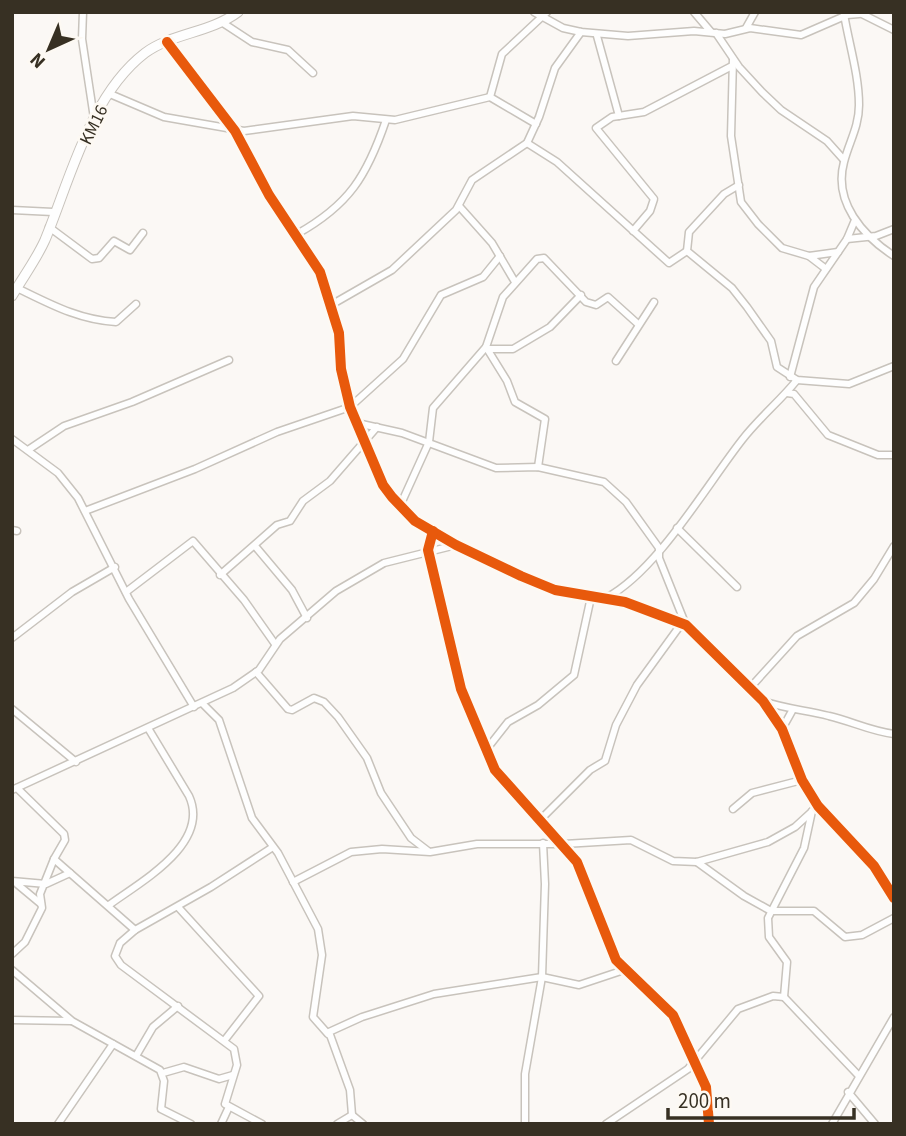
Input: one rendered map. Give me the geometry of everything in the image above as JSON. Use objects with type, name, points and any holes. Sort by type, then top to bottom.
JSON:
[{"type":"street","points":[[83,12],[82,39],[94,118]]},
{"type":"street","name":"KM16","points":[[15,292],[38,253],[94,118],[136,61],[167,42],[223,23],[238,12]]},
{"type":"street","points":[[534,12],[597,36],[694,31],[714,33],[746,28],[801,35],[844,14],[859,13],[894,30]]},
{"type":"street","points":[[694,12],[714,33],[732,62],[773,104],[827,141],[844,160]]},
{"type":"street","points":[[746,28],[755,12]]},
{"type":"street","points":[[844,14],[859,107],[854,138],[844,160],[844,196],[855,220],[868,235],[894,256]]},
{"type":"street","points":[[490,97],[502,54],[545,15]]},
{"type":"street","points":[[694,31],[701,22]]},
{"type":"street","points":[[223,23],[253,42],[288,51],[313,73]]},
{"type":"street","points":[[331,305],[392,270],[458,206],[472,180],[527,143],[555,68],[581,32]]},
{"type":"street","points":[[597,36],[619,116]]},
{"type":"street","points":[[167,42],[235,131],[270,195],[320,272],[339,333],[341,369],[350,407],[383,485],[400,506],[415,521],[456,545],[555,590],[606,598],[657,612],[684,624]]},
{"type":"street","points":[[633,231],[654,202],[596,132],[598,126],[619,116],[644,112],[732,62]]},
{"type":"street","points":[[732,62],[731,136],[741,202],[782,248],[808,256],[826,269]]},
{"type":"street","points":[[110,94],[164,117],[220,125],[235,131],[268,130],[360,115],[386,120],[425,114],[469,100],[490,97],[536,124]]},
{"type":"street","points":[[297,234],[334,211],[358,183],[373,156],[386,120]]},
{"type":"street","points":[[527,143],[557,162],[669,263],[687,251]]},
{"type":"street","points":[[687,251],[689,232],[724,194],[739,186]]},
{"type":"street","points":[[458,206],[500,256],[515,282]]},
{"type":"street","points":[[12,210],[53,212]]},
{"type":"street","points":[[606,598],[628,582],[660,548],[745,436],[787,396],[814,287],[847,239],[855,220]]},
{"type":"street","points":[[49,227],[92,259],[99,258],[114,241],[130,250],[143,233]]},
{"type":"street","points":[[876,239],[894,229]]},
{"type":"street","points":[[847,239],[868,235]]},
{"type":"street","points":[[687,251],[732,288],[769,337],[778,367],[793,378],[849,384],[894,366]]},
{"type":"street","points":[[808,256],[838,252]]},
{"type":"street","points":[[85,511],[195,469],[277,432],[350,407],[404,359],[441,295],[483,277],[500,256]]},
{"type":"street","points":[[400,506],[429,442],[433,408],[486,348],[496,313],[515,282],[537,259],[544,258],[586,302],[596,305],[608,297],[638,324]]},
{"type":"street","points":[[15,292],[95,321],[116,323],[136,304]]},
{"type":"street","points":[[486,348],[516,347],[525,339],[553,325],[581,295]]},
{"type":"street","points":[[616,361],[654,302]]},
{"type":"street","points":[[486,348],[508,381],[515,402],[545,419],[538,467]]},
{"type":"street","points":[[28,450],[64,426],[132,402],[229,360]]},
{"type":"street","points":[[787,396],[828,435],[878,455],[894,455]]},
{"type":"street","points":[[357,423],[429,442],[496,468],[538,467],[604,482],[626,502],[660,548],[659,558],[684,624],[763,701],[782,729],[815,808],[874,866],[894,898]]},
{"type":"street","points":[[220,575],[278,525],[290,521],[303,501],[330,481],[377,427]]},
{"type":"street","points":[[12,439],[58,473],[85,511],[126,592],[194,707]]},
{"type":"street","points":[[677,528],[737,587]]},
{"type":"street","points":[[433,531],[428,550],[461,689],[486,750],[501,780],[564,844],[583,874],[605,936],[624,970],[673,1015],[708,1096],[709,1124]]},
{"type":"street","points":[[126,592],[192,541],[244,600],[275,644]]},
{"type":"street","points":[[12,954],[25,942],[41,904],[40,894],[54,859],[65,841],[64,834],[15,789],[233,688],[256,672],[275,644],[336,591],[376,567],[428,550],[456,545]]},
{"type":"street","points":[[255,546],[292,590],[307,618]]},
{"type":"street","points":[[749,689],[797,636],[854,603],[874,579],[893,549]]},
{"type":"street","points":[[12,638],[72,592],[115,567]]},
{"type":"street","points":[[486,750],[508,723],[538,705],[574,675],[591,597]]},
{"type":"street","points":[[541,820],[590,770],[605,761],[616,725],[637,685],[684,624]]},
{"type":"street","points":[[256,672],[288,709],[292,710],[314,698],[330,707],[367,758],[381,793],[411,838],[430,852]]},
{"type":"street","points":[[763,701],[792,711],[833,717],[859,727],[894,734]]},
{"type":"street","points":[[202,703],[219,720],[252,818],[293,881],[321,941],[322,961],[313,1017],[328,1034],[348,1084],[352,1115],[363,1124]]},
{"type":"street","points":[[12,709],[76,762]]},
{"type":"street","points":[[782,729],[792,711]]},
{"type":"street","points":[[109,905],[170,859],[194,819],[194,807],[189,796],[148,728]]},
{"type":"street","points":[[733,810],[752,793],[802,780]]},
{"type":"street","points":[[293,881],[351,852],[394,849],[430,852],[477,844],[564,844],[631,840],[673,861],[696,862],[768,842],[795,827],[815,808]]},
{"type":"street","points":[[815,808],[804,848],[771,911],[767,923],[769,937],[788,967],[782,987],[784,997],[859,1076]]},
{"type":"street","points":[[394,849],[411,838]]},
{"type":"street","points":[[526,1124],[525,1073],[542,977],[545,884],[543,843]]},
{"type":"street","points":[[221,1124],[228,1108],[225,1100],[234,1073],[236,1053],[118,961],[116,950],[135,930],[273,847]]},
{"type":"street","points":[[54,859],[135,930]]},
{"type":"street","points":[[696,862],[744,897],[771,911],[814,911],[840,934],[850,937],[869,932],[894,918]]},
{"type":"street","points":[[14,882],[46,884],[70,873]]},
{"type":"street","points":[[14,882],[41,904]]},
{"type":"street","points":[[177,907],[259,996],[224,1041]]},
{"type":"street","points":[[12,970],[72,1021],[163,1073],[184,1067],[219,1079],[234,1073]]},
{"type":"street","points":[[328,1034],[362,1017],[434,993],[542,977],[579,985],[624,970]]},
{"type":"street","points":[[606,1124],[688,1069],[738,1009],[773,996],[784,997]]},
{"type":"street","points":[[136,1056],[153,1027],[178,1006]]},
{"type":"street","points":[[832,1124],[848,1092],[894,1017]]},
{"type":"street","points":[[12,1020],[72,1021]]},
{"type":"street","points":[[58,1124],[113,1044]]},
{"type":"street","points":[[163,1073],[161,1108],[191,1124]]},
{"type":"street","points":[[848,1092],[874,1124]]},
{"type":"street","points":[[228,1108],[262,1124]]},
{"type":"street","points":[[337,1124],[352,1115]]},
{"type":"cycle path","points":[[167,42],[235,131],[269,195],[320,272],[339,333],[341,369],[350,407],[383,485],[392,497],[415,521],[456,545],[521,576],[555,590],[625,602],[686,625],[763,701],[782,729],[802,780],[818,806],[874,866],[894,898]]},
{"type":"cycle path","points":[[433,531],[428,550],[461,689],[495,770],[577,862],[616,960],[673,1015],[706,1087],[709,1124]]}]
